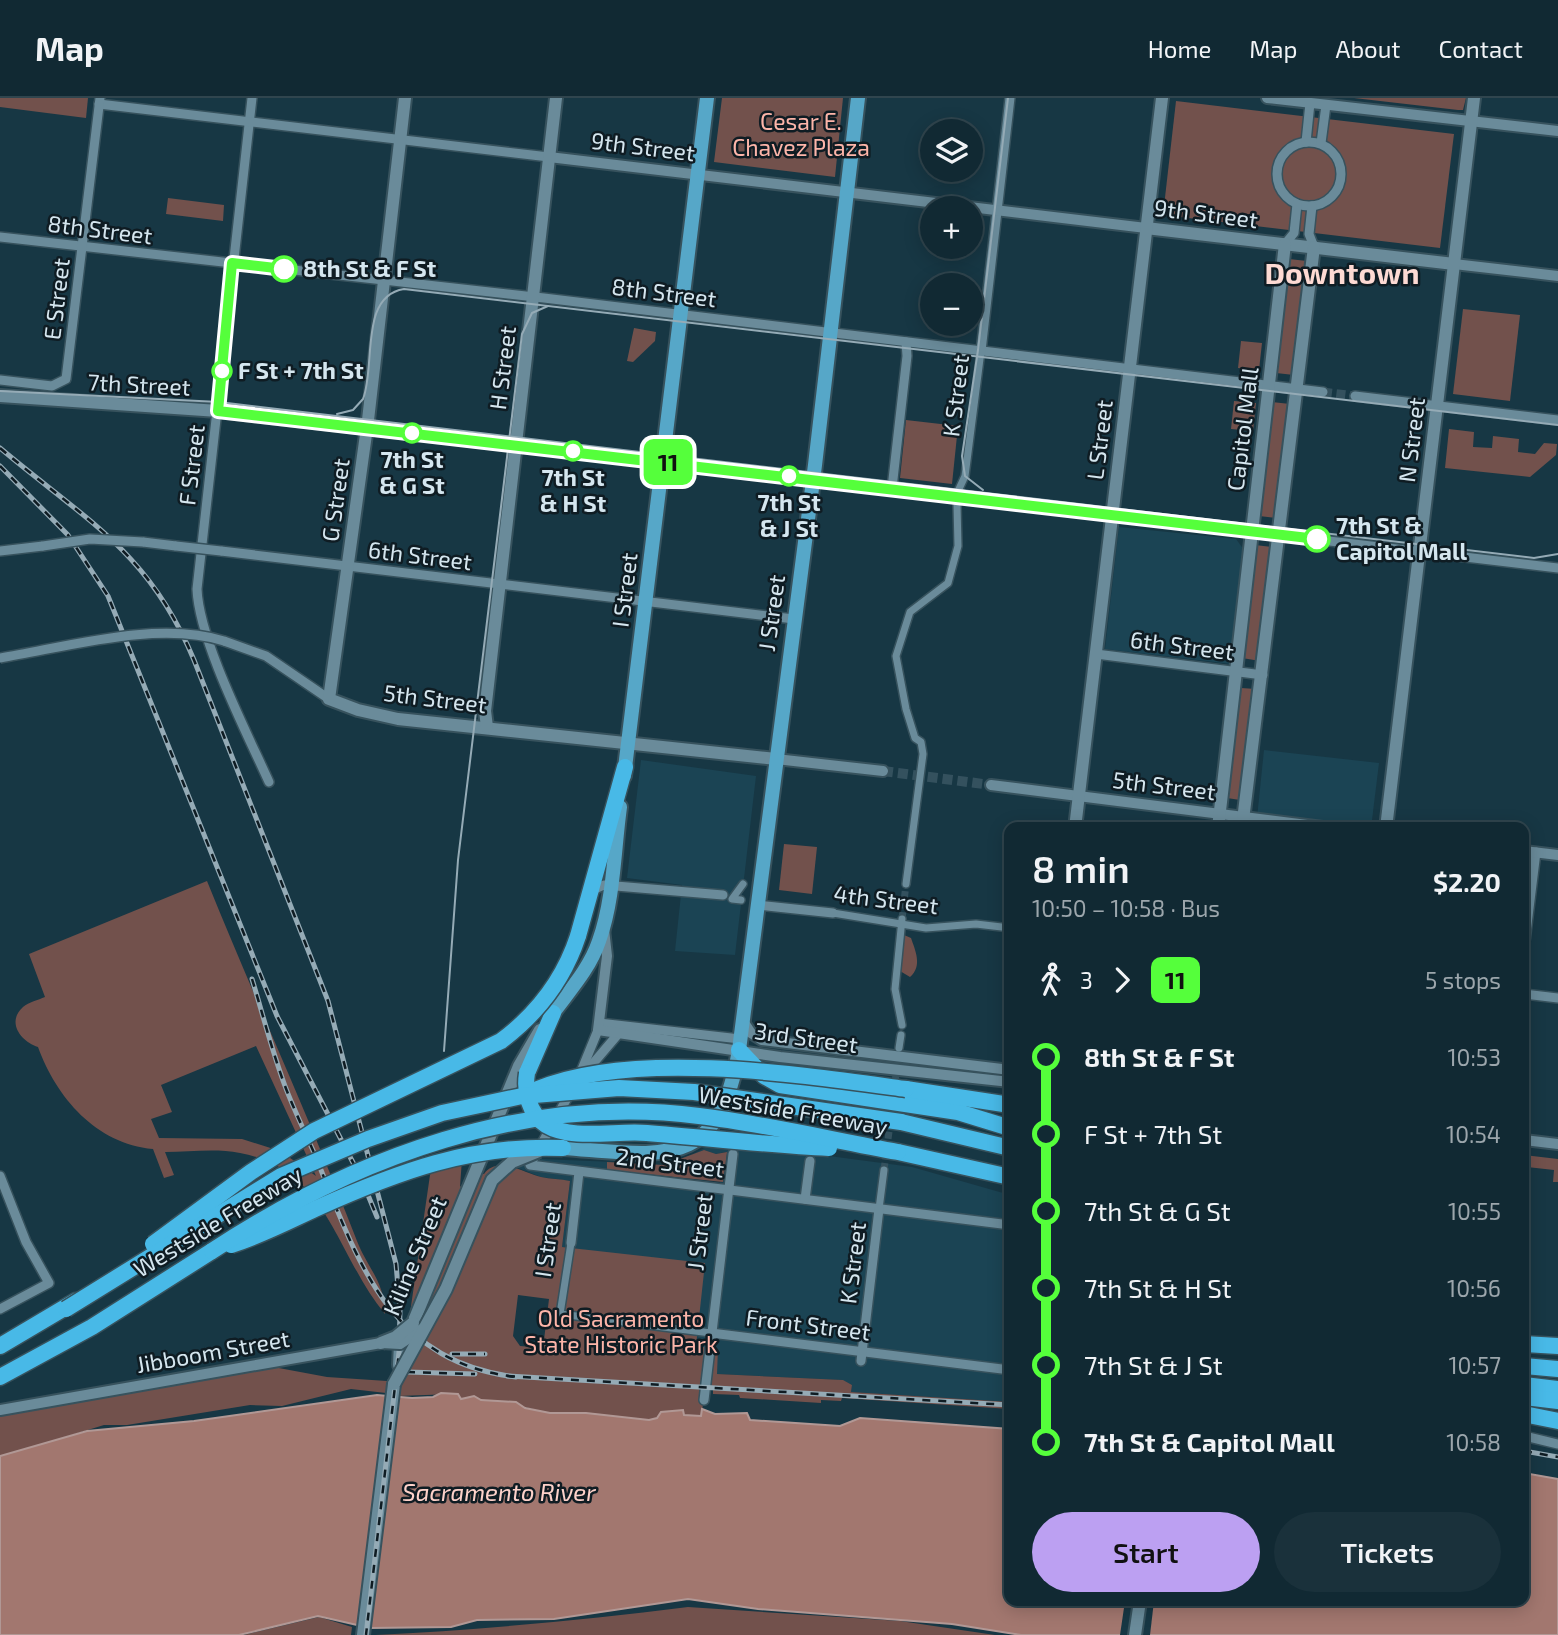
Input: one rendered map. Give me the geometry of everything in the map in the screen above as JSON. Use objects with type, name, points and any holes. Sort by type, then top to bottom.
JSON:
[{"type":"highway","points":[[66,1309],[279,1153],[336,1120],[501,1041],[525,1021],[551,991],[568,962],[593,890],[625,767]]},
{"type":"highway","points":[[553,1013],[523,1069],[532,1109],[542,1122],[561,1131],[644,1132],[765,1144],[898,1152]]},
{"type":"highway","points":[[740,1045],[764,1076],[780,1085],[958,1112],[1004,1126]]},
{"type":"highway","points":[[522,1096],[557,1081],[583,1076],[661,1070],[778,1073],[1004,1104]]},
{"type":"highway","name":"Westside Freeway","points":[[0,1346],[66,1309],[281,1176],[368,1139],[442,1113],[522,1096],[619,1088],[671,1090],[901,1122],[1004,1147]]},
{"type":"highway","name":"Westside Freeway","points":[[0,1377],[92,1327],[314,1189],[377,1162],[452,1138],[533,1121],[616,1113],[700,1116],[898,1152],[1004,1176]]},
{"type":"highway","points":[[212,1251],[257,1237],[382,1180],[453,1157],[517,1147],[562,1148]]},
{"type":"highway","points":[[1529,1344],[1558,1346]]},
{"type":"highway","points":[[1529,1366],[1558,1369]]},
{"type":"highway","points":[[1529,1386],[1558,1389]]},
{"type":"highway","points":[[1529,1398],[1558,1401]]},
{"type":"highway","points":[[1529,1415],[1558,1421]]},
{"type":"main road","name":"G Street","points":[[329,699],[367,427],[405,98]]},
{"type":"main road","name":"H Street","points":[[487,726],[485,712],[556,98]]},
{"type":"main road","name":"I Street","points":[[604,926],[664,462],[707,98]]},
{"type":"main road","name":"J Street","points":[[562,1148],[668,1152],[689,1144],[707,1132],[726,1103],[740,1045],[813,479],[858,98]]},
{"type":"main road","name":"L Street","points":[[1076,822],[1161,98]]},
{"type":"main road","name":"N Street","points":[[1387,822],[1474,98]]},
{"type":"main road","name":"9th Street","points":[[1146,228],[1454,264]]},
{"type":"main road","name":"Capitol Mall","points":[[1219,822],[1286,244]]},
{"type":"main road","points":[[1243,822],[1314,247]]},
{"type":"main road","name":"7th Street","points":[[3,398],[218,411],[515,445]]},
{"type":"main road","name":"5th Street","points":[[329,699],[358,710],[398,719],[487,726],[776,759]]},
{"type":"main road","points":[[553,1013],[589,963],[604,926]]},
{"type":"main road","name":"Kiline Street","points":[[363,1635],[394,1384],[401,1361],[400,1344],[420,1324],[523,1069]]},
{"type":"main road","points":[[394,1384],[420,1324],[492,1180],[519,1158],[562,1148]]},
{"type":"main road","points":[[381,1343],[420,1324]]},
{"type":"main road","points":[[1136,1635],[1139,1606]]},
{"type":"street","name":"F Street","points":[[252,98],[197,579],[197,601],[218,662],[269,782]]},
{"type":"street","name":"K Street","points":[[959,489],[965,476],[1010,98]]},
{"type":"street","points":[[1267,98],[1558,131]]},
{"type":"street","name":"9th Street","points":[[100,101],[249,122],[1146,228]]},
{"type":"street","name":"E Street","points":[[0,380],[52,386],[66,379],[100,101]]},
{"type":"street","points":[[1306,142],[1310,103]]},
{"type":"street","points":[[1321,143],[1326,105]]},
{"type":"street","points":[[1306,142],[1321,143],[1336,156],[1341,179],[1331,197],[1312,206],[1297,204],[1282,192],[1277,171],[1287,150],[1306,142]]},
{"type":"street","name":"Capitol Mall","points":[[1286,244],[1294,233],[1297,204]]},
{"type":"street","points":[[1312,206],[1309,234],[1314,247]]},
{"type":"street","name":"8th Street","points":[[0,237],[532,296],[1323,392]]},
{"type":"street","name":"9th Street","points":[[1454,264],[1558,276]]},
{"type":"street","points":[[892,488],[907,356],[906,342]]},
{"type":"street","points":[[1355,396],[1558,420]]},
{"type":"street","name":"7th Street","points":[[515,445],[1558,568]]},
{"type":"street","points":[[906,884],[923,754],[896,656],[909,612],[948,583],[958,546],[957,505]]},
{"type":"street","name":"6th Street","points":[[0,551],[90,539],[143,542],[794,619]]},
{"type":"street","name":"5th Street","points":[[0,658],[148,634],[211,636],[266,656],[329,699]]},
{"type":"street","name":"6th Street","points":[[1096,654],[1263,676]]},
{"type":"street","name":"5th Street","points":[[776,759],[883,771]]},
{"type":"street","name":"5th Street","points":[[991,785],[1220,814],[1243,822]]},
{"type":"street","points":[[1530,852],[1558,855]]},
{"type":"street","points":[[741,900],[732,899],[732,895],[743,884]]},
{"type":"street","points":[[593,890],[610,885],[723,895]]},
{"type":"street","name":"4th Street","points":[[758,905],[901,921],[926,928],[976,924],[1004,927]]},
{"type":"street","points":[[901,921],[895,989],[902,1025]]},
{"type":"street","name":"I Street","points":[[530,1165],[576,1082],[598,1027],[607,956],[604,926]]},
{"type":"street","points":[[1529,995],[1558,998]]},
{"type":"street","name":"3rd Street","points":[[743,1021],[762,1040],[1004,1069]]},
{"type":"street","name":"3rd Street","points":[[598,1027],[619,1033],[740,1045]]},
{"type":"street","name":"3rd Street","points":[[598,1027],[740,1045],[863,1067],[1004,1081]]},
{"type":"street","name":"I Street","points":[[576,1082],[619,1033]]},
{"type":"street","points":[[899,1048],[901,1035]]},
{"type":"street","points":[[1529,1141],[1558,1144]]},
{"type":"street","name":"J Street","points":[[704,1399],[733,1154]]},
{"type":"street","points":[[805,1199],[810,1161]]},
{"type":"street","name":"2nd Street","points":[[530,1165],[1004,1224]]},
{"type":"street","name":"K Street","points":[[862,1356],[884,1170]]},
{"type":"street","name":"I Street","points":[[560,1314],[579,1171]]},
{"type":"street","points":[[0,1176],[26,1242],[49,1283],[0,1309]]},
{"type":"street","name":"Front Street","points":[[560,1314],[862,1356],[1004,1369]]},
{"type":"street","name":"Jibboom Street","points":[[0,1410],[381,1343],[400,1344]]},
{"type":"street","points":[[1529,1437],[1558,1444]]},
{"type":"shaded area","points":[[1119,527],[1236,539],[1244,550],[1231,664],[1105,649]]},
{"type":"shaded area","points":[[1264,750],[1379,763],[1372,822],[1257,822]]},
{"type":"shaded area","points":[[641,760],[756,776],[735,955],[675,951],[682,885],[627,878]]},
{"type":"shaded area","points":[[710,1145],[814,1154],[912,1167],[1004,1193],[1004,1402],[851,1392],[852,1385],[842,1380],[716,1374],[718,1349],[696,1346],[700,1316],[584,1250],[562,1247],[570,1181],[541,1177],[515,1167],[541,1159],[643,1163],[607,1162],[607,1170],[720,1183],[726,1152],[716,1154],[704,1150],[692,1155]]},
{"type":"green space","points":[[0,98],[88,98],[86,118],[0,107]]},
{"type":"green space","name":"Cesar E. Chavez Plaza","points":[[722,98],[843,98],[835,177],[714,162]]},
{"type":"green space","points":[[1354,98],[1466,98],[1463,110],[1458,110]]},
{"type":"green space","points":[[1176,101],[1454,134],[1440,248],[1163,215]]},
{"type":"green space","points":[[168,198],[224,205],[223,221],[166,214]]},
{"type":"green space","points":[[1289,259],[1307,261],[1294,375],[1276,373]]},
{"type":"green space","points":[[1463,309],[1520,315],[1510,401],[1453,394]]},
{"type":"green space","points":[[634,328],[656,332],[655,341],[633,362],[627,361]]},
{"type":"green space","points":[[1241,341],[1262,343],[1259,370],[1238,368]]},
{"type":"green space","points":[[1234,401],[1256,403],[1253,431],[1231,429]]},
{"type":"green space","points":[[1272,402],[1290,404],[1276,518],[1259,516]]},
{"type":"green space","points":[[906,420],[958,426],[952,484],[900,478]]},
{"type":"green space","points":[[1449,429],[1474,432],[1473,447],[1492,448],[1493,436],[1519,439],[1518,452],[1535,454],[1544,443],[1557,444],[1556,455],[1530,477],[1445,468]]},
{"type":"green space","points":[[1255,545],[1273,547],[1260,661],[1242,658]]},
{"type":"green space","points":[[1241,688],[1256,689],[1240,800],[1227,798]]},
{"type":"green space","points":[[784,844],[817,847],[812,894],[779,890]]},
{"type":"green space","points":[[207,881],[361,1251],[379,1284],[385,1314],[368,1291],[327,1217],[312,1195],[293,1177],[269,1162],[240,1153],[212,1150],[165,1152],[174,1175],[164,1178],[153,1149],[114,1138],[81,1115],[56,1083],[38,1047],[21,1036],[16,1025],[18,1013],[23,1007],[45,997],[29,954]],"holes":[[[256,1046],[316,1176],[280,1151],[242,1139],[159,1138],[151,1119],[172,1112],[161,1085]]]},
{"type":"green space","points":[[904,935],[911,938],[917,958],[916,968],[910,977],[900,971]]},
{"type":"green space","points":[[704,1150],[716,1154],[727,1152],[723,1182],[607,1170],[607,1162],[664,1165]]},
{"type":"green space","points":[[1529,1156],[1558,1159],[1558,1182],[1553,1182],[1554,1170],[1529,1167]]},
{"type":"green space","name":"Old Sacramento State Historic Park","points":[[462,1159],[460,1187],[473,1172],[484,1174],[496,1166],[570,1181],[562,1247],[705,1263],[696,1346],[718,1349],[717,1374],[843,1380],[852,1385],[851,1392],[1004,1402],[1004,1409],[842,1398],[841,1401],[821,1400],[821,1403],[740,1398],[739,1395],[713,1394],[713,1389],[704,1388],[702,1416],[683,1415],[683,1411],[649,1420],[586,1413],[550,1413],[494,1400],[480,1400],[474,1396],[461,1399],[453,1394],[398,1396],[430,1175],[434,1166]],"holes":[[[518,1295],[549,1299],[543,1348],[520,1346],[513,1336]]]},
{"type":"green space","points":[[268,1366],[327,1377],[387,1381],[386,1393],[351,1389],[282,1406],[250,1405],[127,1425],[104,1425],[0,1457],[0,1415]]},
{"type":"green space","points":[[688,1607],[900,1621],[995,1635],[375,1635],[532,1624]]},
{"type":"green space","points":[[319,1617],[352,1627],[351,1635],[244,1635]]},
{"type":"water","name":"Sacramento River","points":[[441,1393],[458,1394],[461,1399],[474,1396],[481,1400],[516,1402],[525,1408],[550,1413],[586,1413],[649,1420],[657,1418],[661,1412],[683,1410],[684,1415],[701,1416],[702,1409],[715,1414],[747,1413],[750,1420],[840,1426],[860,1418],[1004,1429],[1004,1606],[1529,1606],[1529,1474],[1558,1479],[1558,1635],[1021,1635],[952,1624],[758,1609],[688,1599],[554,1619],[477,1620],[451,1627],[370,1628],[318,1616],[239,1635],[0,1635],[0,1456],[87,1431],[194,1421],[377,1395],[433,1397]]},
{"type":"pier","points":[[1124,1606],[1153,1606],[1150,1635],[1120,1635]]},
{"type":"tunnel","points":[[1323,392],[1355,396]]},
{"type":"tunnel","points":[[883,771],[991,785]]},
{"type":"tunnel","points":[[902,919],[906,884]]},
{"type":"tunnel","points":[[894,1089],[899,1052]]},
{"type":"tunnel","points":[[884,1170],[893,1101]]},
{"type":"tram line","points":[[983,490],[965,476],[962,456],[978,350],[1008,98]]},
{"type":"tram line","points":[[337,414],[353,410],[363,399],[372,334],[380,304],[390,294],[404,289],[1558,425]]},
{"type":"tram line","points":[[444,1051],[458,860],[522,334],[532,313],[548,306]]},
{"type":"tram line","points":[[0,391],[219,402],[1534,558],[1558,554]]},
{"type":"railway","points":[[0,448],[112,540],[157,591],[176,623],[194,660],[328,1001],[396,1264],[400,1310],[399,1352],[366,1635]]},
{"type":"railway","points":[[0,466],[68,535],[108,596],[277,1016],[361,1178],[377,1217]]},
{"type":"railway","points":[[252,979],[288,1095],[346,1231],[363,1267],[383,1299],[407,1328],[436,1351],[472,1367],[516,1377]]},
{"type":"railway","points":[[452,1354],[485,1354]]},
{"type":"railway","points":[[407,1372],[475,1374]]},
{"type":"railway","points":[[507,1376],[1004,1405]]},
{"type":"railway","points":[[1529,1452],[1558,1457]]},
{"type":"bus line","name":"11","points":[[284,269],[232,263],[218,411],[1317,539]]},
{"type":"place","name":"8th St & F St","points":[[284,269]]},
{"type":"place","name":"F St + 7th St","points":[[222,371]]},
{"type":"place","name":"7th St & G St","points":[[412,433]]},
{"type":"place","name":"7th St & H St","points":[[573,451]]},
{"type":"place","name":"7th St & J St","points":[[789,476]]},
{"type":"place","name":"7th St & Capitol Mall","points":[[1317,539]]},
{"type":"district","name":"Downtown","points":[[1342,274]]}]
